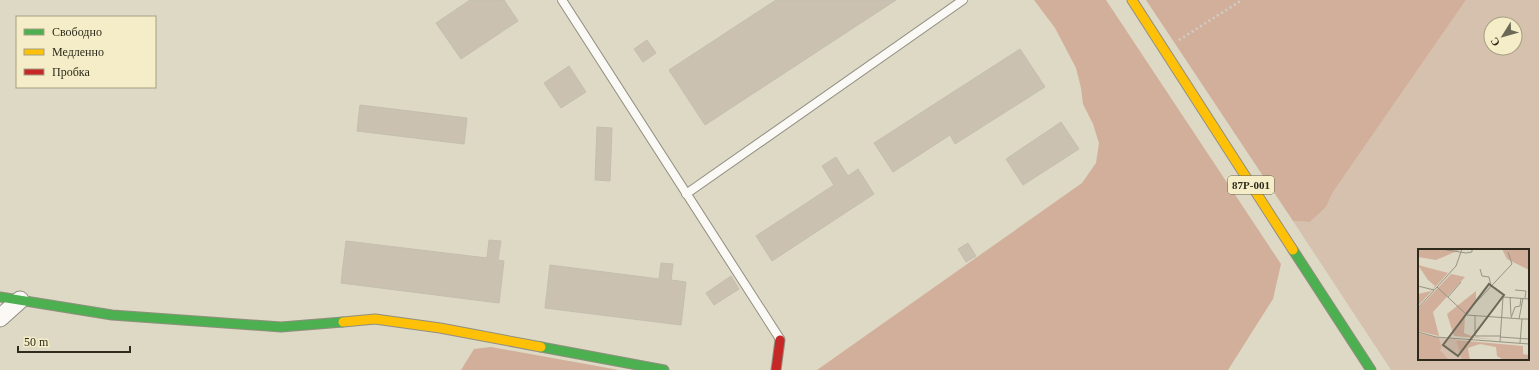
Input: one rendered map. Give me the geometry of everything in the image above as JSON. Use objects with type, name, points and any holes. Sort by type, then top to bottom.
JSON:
[{"type":"street","name":"87Р-001","points":[[1132,0],[1371,370]]},
{"type":"street","points":[[0,297],[112,315],[281,327],[375,318],[440,328],[664,370]]},
{"type":"street","points":[[0,318],[20,300]]},
{"type":"street","points":[[776,370],[780,340]]},
{"type":"lane","points":[[562,0],[780,340]]},
{"type":"lane","points":[[686,194],[963,0]]},
{"type":"path","points":[[1163,50],[1242,0]]},
{"type":"shaded area","points":[[1034,0],[1106,0],[1281,264],[1273,299],[1228,370],[817,370],[1082,183],[1096,163],[1099,143],[1093,124],[1083,104],[1076,68],[1055,28]]},
{"type":"shaded area","points":[[1146,0],[1466,0],[1333,192],[1326,207],[1310,222],[1293,221]]},
{"type":"shaded area","points":[[1466,0],[1539,0],[1539,370],[1391,370],[1293,221],[1310,222],[1326,207],[1333,192]]},
{"type":"shaded area","points":[[491,347],[619,370],[461,370],[474,349]]},
{"type":"building","points":[[470,0],[504,0],[518,21],[461,59],[436,23]]},
{"type":"building","points":[[776,0],[896,0],[705,125],[669,70]]},
{"type":"building","points":[[647,40],[656,53],[643,62],[634,49]]},
{"type":"building","points":[[1020,49],[1045,87],[955,144],[950,135],[893,172],[874,143]]},
{"type":"building","points":[[569,66],[586,92],[561,108],[544,83]]},
{"type":"building","points":[[360,105],[467,118],[464,144],[357,131]]},
{"type":"building","points":[[1061,122],[1079,149],[1023,185],[1006,159]]},
{"type":"building","points":[[597,127],[612,128],[610,181],[595,180]]},
{"type":"building","points":[[836,157],[848,176],[858,169],[874,194],[772,261],[756,236],[834,185],[822,166]]},
{"type":"building","points":[[489,240],[501,241],[498,260],[504,261],[499,303],[341,283],[346,241],[487,258]]},
{"type":"building","points":[[968,243],[976,256],[966,262],[958,249]]},
{"type":"building","points":[[661,263],[673,264],[671,280],[686,282],[681,325],[545,308],[550,265],[659,279]]},
{"type":"building","points":[[731,276],[739,289],[714,305],[706,293]]},
{"type":"traffic: fast","points":[[1293,250],[1371,370]]},
{"type":"traffic: fast","points":[[0,297],[112,315],[281,327],[343,322]]},
{"type":"traffic: fast","points":[[541,347],[664,370]]},
{"type":"traffic: slow","points":[[1132,0],[1293,250]]},
{"type":"traffic: slow","points":[[343,322],[375,319],[440,328],[541,347]]},
{"type":"traffic: jam","points":[[776,370],[780,340]]}]
